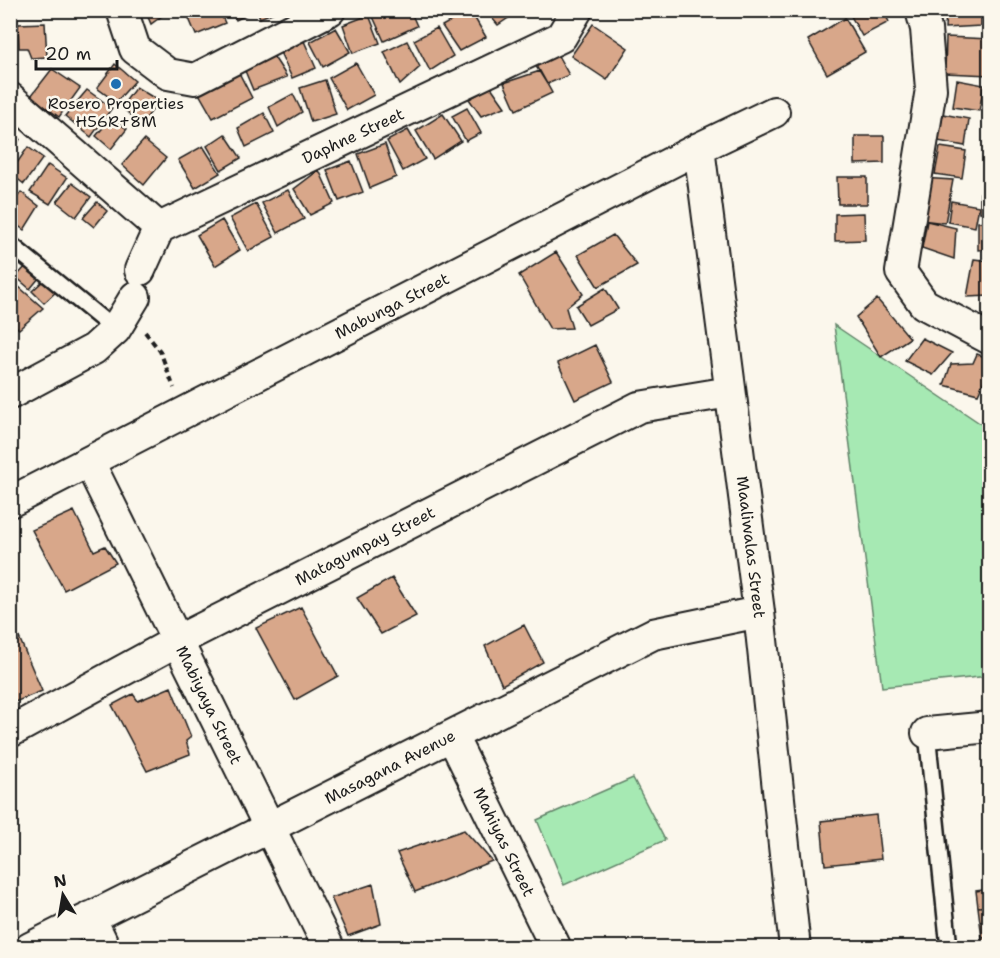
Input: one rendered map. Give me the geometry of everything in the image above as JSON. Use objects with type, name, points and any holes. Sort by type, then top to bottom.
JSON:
[{"type":"street","points":[[122,10],[135,49],[168,74],[195,79],[330,10]]},
{"type":"street","name":"Daphne Street","points":[[159,228],[561,37],[577,10]]},
{"type":"street","points":[[921,10],[926,29],[931,89],[900,272],[924,304],[990,339]]},
{"type":"street","points":[[10,98],[159,228],[128,303],[94,349],[10,394]]},
{"type":"street","name":"Mabunga Street","points":[[10,502],[699,148],[774,112]]},
{"type":"street","name":"Maaliwalas Street","points":[[699,148],[759,612],[795,948]]},
{"type":"street","name":"Matagumpay Street","points":[[10,732],[177,641],[639,407],[730,392]]},
{"type":"street","name":"Mabiyaya Street","points":[[88,462],[329,948]]},
{"type":"street","name":"Masagana Avenue","points":[[30,948],[653,634],[759,612]]},
{"type":"street","points":[[927,733],[990,728]]},
{"type":"street","name":"Mahiyas Street","points":[[452,736],[556,948]]},
{"type":"street","points":[[90,917],[105,948]]},
{"type":"lane","points":[[10,244],[128,303]]},
{"type":"lane","points":[[927,733],[949,948]]},
{"type":"path","points":[[128,303],[160,351],[176,392],[178,409],[171,420]]},
{"type":"green space","points":[[834,325],[981,424],[989,434],[989,676],[882,687]]},
{"type":"green space","points":[[633,778],[665,840],[564,885],[537,820]]},
{"type":"building","points":[[145,10],[170,10],[151,24]]},
{"type":"building","points":[[200,10],[219,10],[225,23],[196,35],[188,16]]},
{"type":"building","points":[[232,10],[254,10],[254,11],[236,20]]},
{"type":"building","points":[[257,10],[279,10],[260,18]]},
{"type":"building","points":[[370,10],[410,10],[417,26],[384,41]]},
{"type":"building","points":[[470,10],[486,37],[459,51],[442,26]]},
{"type":"building","points":[[485,10],[520,10],[498,25]]},
{"type":"building","points":[[593,10],[643,10],[643,16],[593,11]]},
{"type":"building","points":[[861,10],[883,10],[889,22],[862,36],[851,16]]},
{"type":"building","points":[[946,10],[981,10],[981,26],[945,28]]},
{"type":"building","points":[[369,15],[380,43],[353,53],[343,25]]},
{"type":"building","points":[[845,18],[865,52],[827,74],[808,40]]},
{"type":"building","points":[[45,23],[47,57],[31,58],[27,48],[19,48],[18,24]]},
{"type":"building","points":[[593,24],[628,48],[607,80],[571,56]]},
{"type":"building","points":[[336,28],[350,52],[323,67],[310,42]]},
{"type":"building","points":[[437,28],[453,56],[430,71],[414,40]]},
{"type":"building","points":[[946,37],[990,39],[990,75],[945,73]]},
{"type":"building","points":[[304,41],[316,68],[292,78],[280,52]]},
{"type":"building","points":[[407,41],[420,67],[400,85],[384,52]]},
{"type":"building","points":[[272,54],[287,77],[253,90],[243,66]]},
{"type":"building","points":[[557,54],[569,75],[547,84],[534,63]]},
{"type":"building","points":[[356,63],[374,95],[347,110],[329,78]]},
{"type":"building","name":"Rosero Properties H56R+8M","points":[[115,64],[135,81],[116,102],[97,88]]},
{"type":"building","points":[[236,67],[252,98],[213,118],[197,90]]},
{"type":"building","points":[[52,69],[80,88],[59,117],[31,96]]},
{"type":"building","points":[[540,71],[552,93],[516,110],[504,83]]},
{"type":"building","points":[[325,80],[336,114],[311,122],[300,88]]},
{"type":"building","points":[[957,80],[984,85],[979,111],[953,107]]},
{"type":"building","points":[[136,87],[159,101],[142,124],[121,107]]},
{"type":"building","points":[[491,87],[505,107],[481,116],[469,99]]},
{"type":"building","points":[[87,90],[112,108],[91,137],[65,116]]},
{"type":"building","points":[[293,94],[302,112],[278,127],[269,107]]},
{"type":"building","points":[[467,108],[481,133],[466,141],[452,116]]},
{"type":"building","points":[[264,113],[274,133],[246,147],[238,128]]},
{"type":"building","points":[[443,114],[461,141],[433,159],[416,131]]},
{"type":"building","points":[[943,114],[969,119],[965,146],[938,141]]},
{"type":"building","points":[[111,118],[127,129],[111,149],[96,136]]},
{"type":"building","points":[[408,130],[425,159],[403,171],[387,141]]},
{"type":"building","points":[[10,133],[20,139],[10,156]]},
{"type":"building","points":[[225,134],[241,158],[221,170],[207,146]]},
{"type":"building","points":[[855,136],[884,136],[884,163],[855,164]]},
{"type":"building","points":[[144,140],[166,158],[144,185],[122,165]]},
{"type":"building","points":[[385,144],[396,177],[370,188],[358,154]]},
{"type":"building","points":[[203,146],[220,173],[195,188],[178,160]]},
{"type":"building","points":[[28,147],[43,158],[24,184],[10,173]]},
{"type":"building","points":[[940,147],[966,151],[962,178],[935,174]]},
{"type":"building","points":[[351,161],[363,192],[339,201],[327,170]]},
{"type":"building","points":[[985,163],[990,163],[990,182],[983,182]]},
{"type":"building","points":[[48,165],[67,178],[50,204],[30,192]]},
{"type":"building","points":[[319,170],[334,203],[310,215],[294,189]]},
{"type":"building","points":[[837,177],[867,177],[867,204],[838,204]]},
{"type":"building","points":[[921,178],[953,180],[945,223],[914,219]]},
{"type":"building","points":[[72,183],[91,197],[76,217],[57,202]]},
{"type":"building","points":[[288,190],[304,219],[278,233],[262,203]]},
{"type":"building","points":[[21,192],[39,206],[24,230],[10,220],[10,207]]},
{"type":"building","points":[[980,193],[990,194],[990,213],[980,212]]},
{"type":"building","points":[[951,201],[979,206],[975,227],[948,222]]},
{"type":"building","points":[[97,202],[107,211],[94,227],[83,218]]},
{"type":"building","points":[[256,204],[274,237],[248,251],[230,218]]},
{"type":"building","points":[[864,213],[865,240],[835,241],[835,214]]},
{"type":"building","points":[[222,220],[240,250],[215,266],[197,235]]},
{"type":"building","points":[[927,221],[956,228],[954,259],[922,248]]},
{"type":"building","points":[[978,222],[990,222],[990,249],[978,250]]},
{"type":"building","points":[[613,235],[637,265],[598,287],[578,255]]},
{"type":"building","points":[[556,252],[583,294],[566,308],[572,328],[550,329],[519,275]]},
{"type":"building","points":[[974,259],[990,261],[990,296],[967,297]]},
{"type":"building","points":[[26,266],[39,278],[30,289],[16,277]]},
{"type":"building","points":[[10,279],[43,308],[19,329],[10,321]]},
{"type":"building","points":[[42,282],[57,291],[44,303],[32,291]]},
{"type":"building","points":[[605,288],[618,309],[588,325],[576,306]]},
{"type":"building","points":[[877,299],[910,338],[881,357],[856,317]]},
{"type":"building","points":[[922,338],[952,353],[933,375],[905,361]]},
{"type":"building","points":[[595,345],[613,382],[575,400],[558,363]]},
{"type":"building","points":[[977,354],[990,359],[990,368],[978,394],[944,385],[951,364],[973,363]]},
{"type":"building","points":[[74,511],[94,551],[105,546],[116,563],[64,590],[32,530]]},
{"type":"building","points":[[392,578],[416,616],[381,634],[357,598]]},
{"type":"building","points":[[301,607],[338,676],[295,700],[256,628]]},
{"type":"building","points":[[12,621],[42,691],[10,704],[10,622]]},
{"type":"building","points":[[524,625],[543,662],[502,685],[485,646]]},
{"type":"building","points":[[171,687],[191,737],[186,741],[190,754],[147,771],[112,705],[133,694],[138,701]]},
{"type":"building","points":[[876,815],[881,859],[825,865],[821,821]]},
{"type":"building","points":[[464,830],[492,861],[415,892],[397,853]]},
{"type":"building","points":[[373,884],[381,924],[348,936],[331,898]]},
{"type":"building","points":[[990,889],[990,906],[978,907],[976,891]]},
{"type":"building","points":[[990,906],[990,921],[980,922],[978,907]]},
{"type":"building","points":[[990,921],[990,937],[982,938],[980,922]]},
{"type":"building","points":[[990,937],[990,948],[983,948],[982,938]]},
{"type":"place","name":"Rosero Properties H56R+8M","points":[[116,84]]}]
